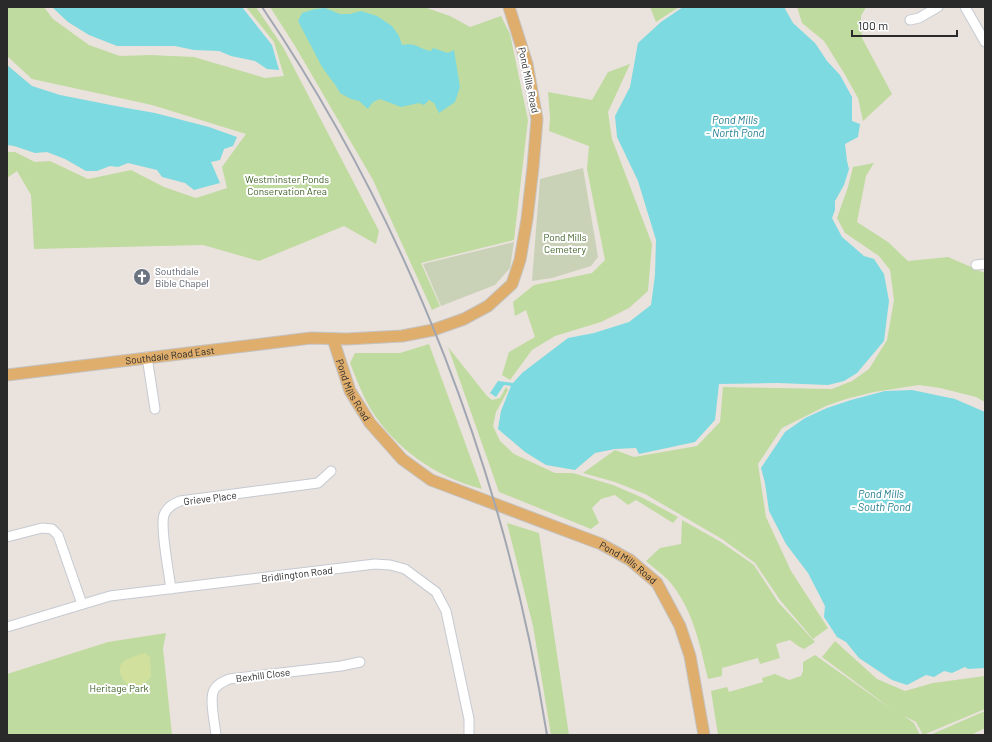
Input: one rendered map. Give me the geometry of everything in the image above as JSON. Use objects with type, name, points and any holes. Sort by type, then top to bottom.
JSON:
[{"type":"main road","name":"Pond Mills Road","points":[[508,7],[527,64],[537,119],[527,220],[520,260],[512,284],[488,306],[464,319],[433,330],[402,336],[333,339],[350,391],[370,424],[402,459],[431,480],[601,544],[630,560],[657,583],[680,626],[690,656],[704,735]]},
{"type":"main road","name":"Southdale Road East","points":[[7,375],[311,338],[333,339]]},
{"type":"street","points":[[910,20],[919,18],[938,7]]},
{"type":"street","points":[[965,7],[985,42]]},
{"type":"street","points":[[147,357],[155,409]]},
{"type":"street","name":"Grieve Place","points":[[171,589],[164,528],[164,514],[170,506],[180,501],[318,483],[330,470]]},
{"type":"street","points":[[7,537],[42,528],[52,529],[58,535],[82,604]]},
{"type":"street","name":"Bridlington Road","points":[[7,627],[110,596],[375,564],[390,565],[405,569],[436,592],[446,611],[469,719],[469,735]]},
{"type":"street","name":"Bexhill Close","points":[[216,735],[212,700],[213,690],[218,684],[229,679],[341,666],[360,662]]},
{"type":"green space","name":"Westminster Ponds Conservation Area","points":[[7,7],[44,7],[53,19],[89,45],[120,56],[150,55],[194,57],[265,78],[284,76],[274,42],[246,7],[256,7],[283,47],[379,231],[376,244],[344,226],[259,261],[203,245],[34,249],[31,195],[17,171],[7,178],[7,152],[15,152],[35,162],[50,161],[88,179],[131,170],[164,187],[196,198],[227,188],[222,167],[246,134],[152,105],[32,79],[7,56]]},
{"type":"green space","points":[[270,7],[424,7],[450,16],[470,27],[501,16],[510,34],[528,120],[514,240],[421,263],[440,306],[432,310],[373,180],[295,46]]},
{"type":"green space","points":[[650,7],[679,7],[656,22]]},
{"type":"green space","points":[[797,7],[866,7],[861,16],[862,38],[892,94],[863,121],[858,98],[844,73],[824,41],[802,23]]},
{"type":"green space","points":[[630,64],[608,112],[612,139],[652,244],[648,291],[629,308],[601,322],[555,336],[532,350],[510,380],[502,375],[509,352],[535,337],[526,310],[515,316],[513,302],[534,285],[592,273],[605,260],[587,169],[589,146],[549,131],[550,118],[548,92],[592,100],[608,72]]},
{"type":"green space","points":[[874,163],[866,176],[857,222],[888,242],[908,261],[948,257],[985,273],[985,402],[976,397],[940,388],[919,385],[874,392],[846,399],[826,406],[782,428],[758,464],[766,517],[791,571],[828,628],[813,639],[780,600],[755,563],[722,539],[645,494],[615,482],[583,473],[615,450],[634,457],[697,446],[720,422],[723,387],[832,389],[852,381],[869,369],[887,340],[894,300],[890,270],[879,256],[845,233],[837,218],[848,187],[853,167]]},
{"type":"green space","name":"Pond Mills Cemetery","points":[[583,168],[598,257],[591,266],[552,278],[532,281],[540,179]]},
{"type":"green space","name":"Pond Mills Cemetery","points":[[514,242],[510,268],[495,285],[441,306],[423,264]]},
{"type":"green space","points":[[429,344],[482,489],[465,484],[433,469],[404,448],[380,423],[370,408],[350,363],[355,353],[400,353]]},
{"type":"green space","points":[[448,347],[487,396],[492,400],[500,398],[506,387],[508,390],[496,412],[493,426],[500,441],[514,454],[555,473],[573,473],[613,485],[643,498],[678,517],[673,523],[636,500],[628,505],[615,495],[601,499],[592,508],[599,523],[591,529],[499,492]]},
{"type":"green space","points":[[682,520],[721,542],[754,565],[778,602],[815,642],[804,649],[790,640],[776,644],[780,658],[760,664],[758,658],[722,668],[722,676],[708,679],[702,653],[690,615],[684,603],[669,581],[646,561],[660,548],[681,544]]},
{"type":"green space","points":[[507,523],[539,533],[569,735],[551,735],[533,626]]},
{"type":"green space","name":"Heritage Park","points":[[166,633],[163,648],[172,735],[7,735],[7,674],[108,642]]},
{"type":"green space","points":[[835,641],[877,679],[905,691],[933,683],[985,676],[985,709],[923,735],[916,722],[904,716],[914,723],[920,735],[718,735],[711,691],[727,687],[729,692],[763,682],[762,678],[775,674],[789,680],[801,676],[803,671],[803,662],[815,655],[894,711],[822,657]]},
{"type":"green space","points":[[145,653],[150,657],[151,677],[145,683],[140,685],[134,686],[126,683],[120,671],[122,663],[129,658]]},
{"type":"green space","points":[[985,711],[985,728],[971,735],[930,735]]},
{"type":"water","points":[[52,7],[242,7],[272,45],[279,70],[267,69],[255,61],[231,56],[219,51],[194,50],[175,46],[117,46],[89,35],[68,22]]},
{"type":"water","name":"Pond Mills - North Pond","points":[[683,7],[784,7],[793,23],[815,43],[827,61],[840,75],[852,97],[852,121],[860,124],[858,137],[845,144],[849,169],[844,185],[835,201],[835,210],[832,218],[842,237],[864,256],[874,259],[884,274],[889,301],[884,341],[857,373],[844,381],[828,385],[778,383],[719,384],[715,420],[695,442],[639,454],[636,448],[615,449],[595,453],[575,470],[546,465],[525,452],[498,429],[501,411],[511,386],[504,385],[496,397],[490,393],[498,381],[513,383],[522,373],[568,338],[594,333],[629,322],[651,305],[655,275],[656,240],[638,181],[617,137],[615,116],[630,87],[638,43],[661,22]]},
{"type":"water","points":[[325,8],[340,14],[350,14],[361,11],[377,16],[392,26],[399,36],[402,45],[411,44],[431,51],[433,48],[448,53],[454,50],[460,87],[455,102],[439,113],[434,103],[429,100],[424,105],[419,103],[401,107],[380,99],[373,102],[368,109],[359,101],[351,99],[340,93],[322,67],[298,21],[302,13]]},
{"type":"water","points":[[7,65],[32,86],[60,95],[155,113],[209,127],[237,137],[233,146],[224,149],[220,160],[211,162],[220,183],[194,190],[185,183],[162,177],[157,170],[128,163],[118,167],[110,166],[97,171],[86,171],[65,159],[47,152],[35,153],[7,145]]},
{"type":"water","name":"Pond Mills - South Pond","points":[[912,390],[955,399],[985,412],[985,668],[968,669],[965,667],[952,673],[944,671],[934,677],[926,675],[907,685],[892,680],[859,658],[846,642],[837,637],[824,617],[825,606],[808,573],[786,544],[769,511],[761,468],[785,432],[805,418],[827,408],[885,391]]},
{"type":"railway","points":[[262,7],[315,90],[363,176],[406,265],[444,356],[478,448],[506,543],[529,639],[547,735]]},
{"type":"place","name":"Southdale Bible Chapel","points":[[142,277]]}]
